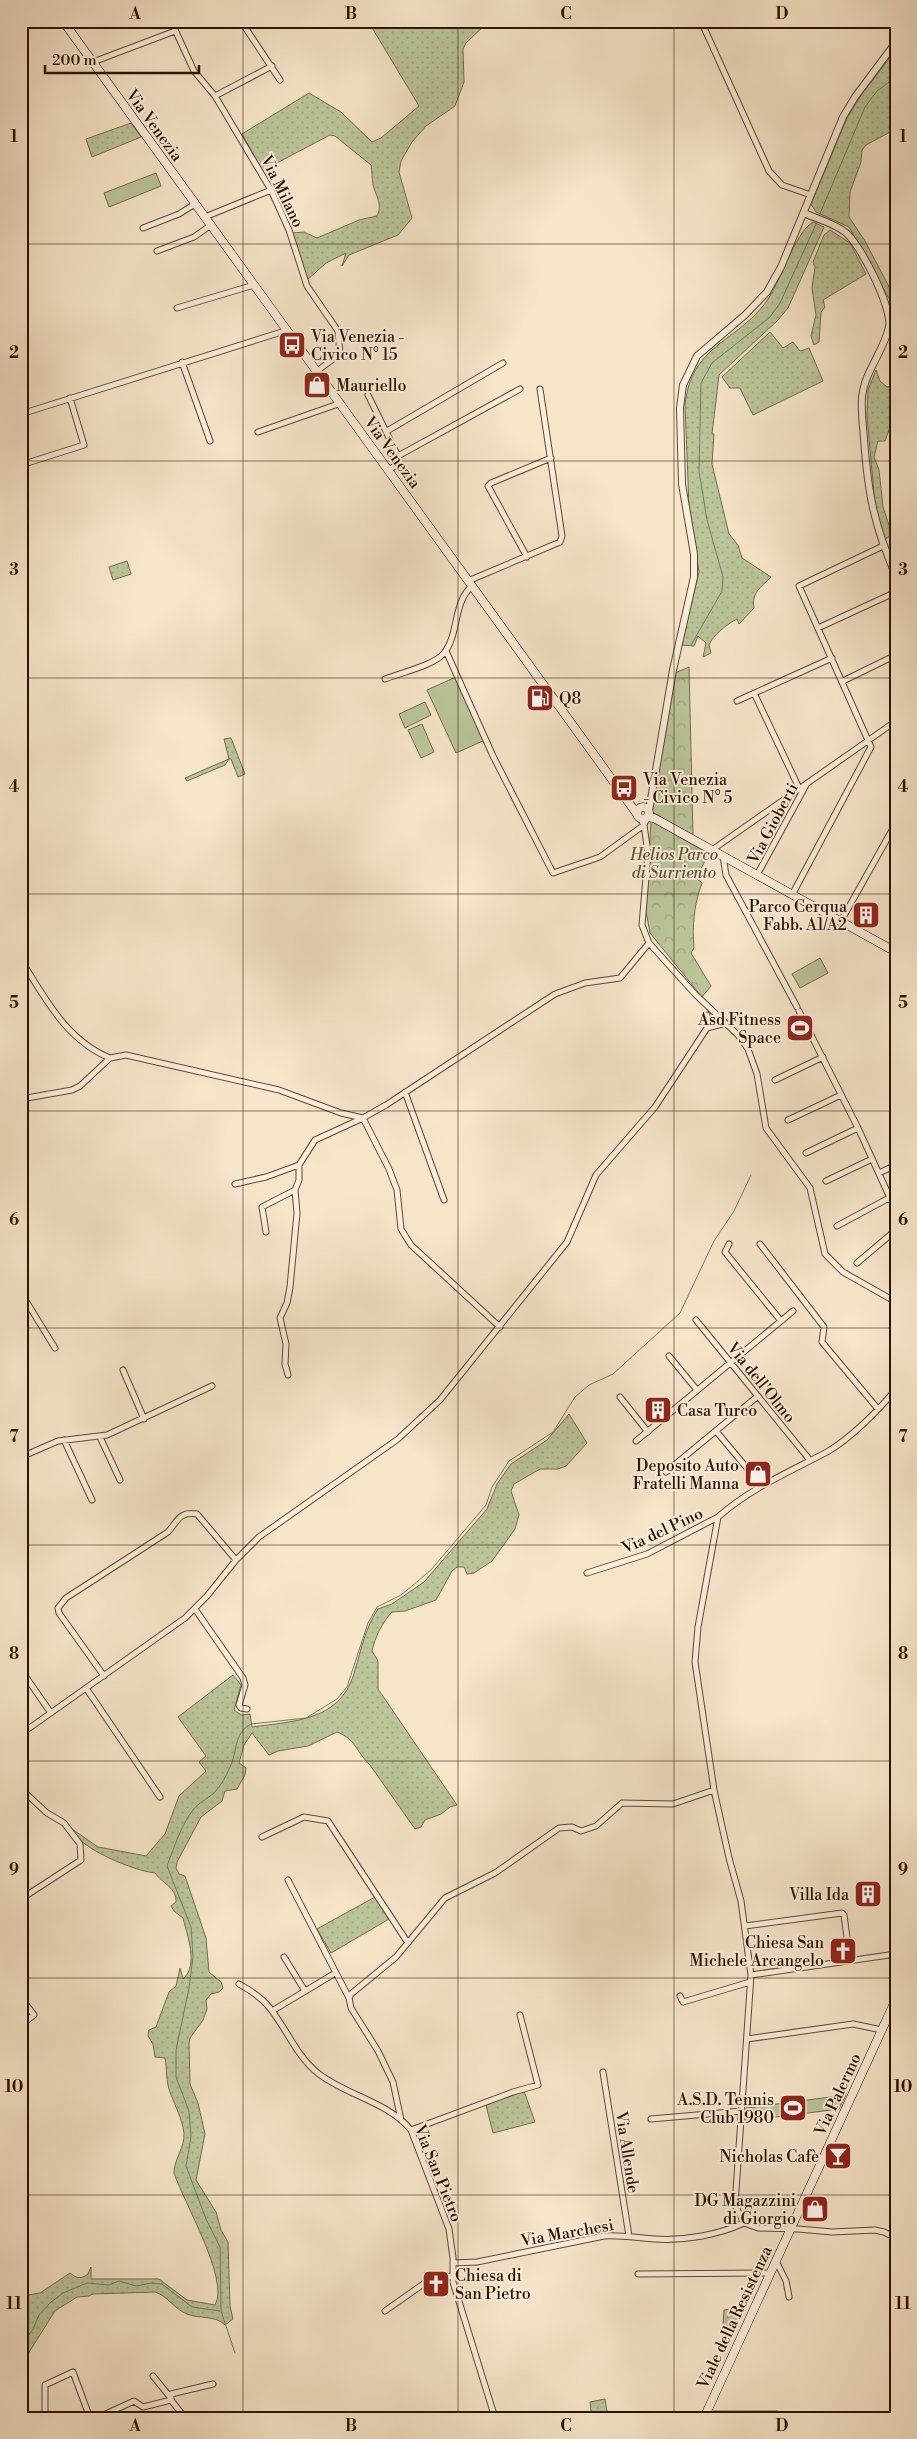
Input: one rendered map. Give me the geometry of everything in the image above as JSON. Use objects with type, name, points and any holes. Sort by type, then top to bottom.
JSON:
[{"type":"main road","name":"Via Venezia","points":[[63,21],[629,803],[646,813]]},
{"type":"main road","points":[[646,813],[896,952]]},
{"type":"main road","name":"Via Palermo","points":[[790,2228],[896,1999]]},
{"type":"main road","name":"Viale della Resistenza","points":[[704,2418],[790,2228]]},
{"type":"street","name":"Via Milano","points":[[171,21],[194,71],[215,96],[271,190],[289,230],[307,286],[332,320],[340,340],[340,354],[317,371]]},
{"type":"street","points":[[241,21],[280,80]]},
{"type":"street","points":[[701,21],[769,171],[782,185],[810,194]]},
{"type":"street","points":[[93,62],[175,31]]},
{"type":"street","points":[[896,42],[855,97],[843,117],[810,194],[804,213],[767,292],[746,315],[697,356],[683,385],[680,408],[682,484],[694,554],[694,577],[679,636],[646,813],[648,853],[642,924],[649,943],[695,994],[738,1035],[748,1049],[757,1074],[766,1128],[810,1188],[824,1254],[843,1272],[896,1302]]},
{"type":"street","points":[[215,96],[272,66]]},
{"type":"street","points":[[205,217],[271,190]]},
{"type":"street","points":[[143,228],[179,214],[195,204]]},
{"type":"street","points":[[804,213],[844,231],[853,240],[893,321],[864,385],[862,403],[869,499],[883,546],[893,563],[896,576]]},
{"type":"street","points":[[158,251],[194,237],[211,225]]},
{"type":"street","points":[[177,308],[254,285]]},
{"type":"street","points":[[21,414],[288,330]]},
{"type":"street","points":[[182,362],[210,441]]},
{"type":"street","points":[[387,431],[504,363]]},
{"type":"street","points":[[398,456],[520,389]]},
{"type":"street","points":[[385,679],[436,660],[446,651],[462,601],[470,584],[558,544],[562,536],[540,389]]},
{"type":"street","points":[[368,395],[398,456],[395,466],[389,470]]},
{"type":"street","points":[[21,465],[84,445],[70,398]]},
{"type":"street","points":[[258,432],[341,403]]},
{"type":"street","points":[[527,557],[488,486],[491,483],[551,458]]},
{"type":"street","points":[[792,895],[870,750],[869,739],[798,586],[883,546]]},
{"type":"street","points":[[818,628],[896,592]]},
{"type":"street","points":[[446,651],[493,756],[553,872],[600,857],[646,813]]},
{"type":"street","points":[[843,681],[896,655]]},
{"type":"street","points":[[737,700],[832,658]]},
{"type":"street","points":[[754,693],[799,788]]},
{"type":"street","points":[[710,850],[896,721]]},
{"type":"street","name":"Via Gioberti","points":[[758,875],[808,782]]},
{"type":"street","points":[[841,922],[896,823]]},
{"type":"street","points":[[723,856],[726,875],[823,1057],[896,1211]]},
{"type":"street","points":[[288,1375],[286,1344],[280,1318],[287,1303],[291,1278],[297,1213],[295,1190],[299,1165],[315,1140],[379,1110],[555,994],[585,983],[620,978],[649,943]]},
{"type":"street","points":[[21,960],[59,1021],[86,1044],[110,1058]]},
{"type":"street","points":[[21,1734],[195,1609],[236,1560],[259,1537],[390,1444],[427,1413],[500,1327],[567,1242],[602,1166],[655,1107],[707,1028],[707,1016]]},
{"type":"street","points":[[707,1028],[722,1024]]},
{"type":"street","points":[[21,1099],[72,1090],[80,1086],[110,1058],[126,1055],[279,1090],[341,1113],[363,1118],[380,1147],[397,1190],[401,1229],[411,1244],[500,1327]]},
{"type":"street","points":[[774,1080],[823,1057]]},
{"type":"street","points":[[404,1092],[444,1200]]},
{"type":"street","points":[[788,1120],[841,1095]]},
{"type":"street","points":[[806,1153],[858,1128]]},
{"type":"street","points":[[826,1181],[872,1159]]},
{"type":"street","points":[[235,1184],[266,1177],[299,1165]]},
{"type":"street","points":[[879,1173],[896,1165]]},
{"type":"street","points":[[266,1232],[262,1207],[295,1190]]},
{"type":"street","points":[[837,1226],[889,1198]]},
{"type":"street","points":[[857,1263],[896,1230]]},
{"type":"street","points":[[729,1244],[725,1252],[781,1322]]},
{"type":"street","points":[[760,1244],[824,1327],[822,1342],[878,1409]]},
{"type":"street","points":[[21,1293],[56,1348]]},
{"type":"street","points":[[636,1442],[793,1311]]},
{"type":"street","name":"Via dell'Olmo","points":[[696,1320],[810,1460]]},
{"type":"street","points":[[669,1356],[697,1390]]},
{"type":"street","points":[[123,1370],[144,1419]]},
{"type":"street","points":[[21,1457],[48,1444],[64,1440],[100,1437],[144,1419],[212,1386]]},
{"type":"street","name":"Via del Pino","points":[[587,1573],[648,1554],[718,1517],[761,1485],[839,1444],[878,1409],[896,1389]]},
{"type":"street","points":[[666,1472],[758,1396]]},
{"type":"street","points":[[620,1397],[648,1432]]},
{"type":"street","points":[[716,1431],[761,1485]]},
{"type":"street","points":[[100,1437],[120,1480]]},
{"type":"street","points":[[64,1440],[92,1500]]},
{"type":"street","points":[[104,1676],[59,1613],[58,1608],[66,1598],[168,1532],[176,1519],[190,1513],[202,1517],[236,1560]]},
{"type":"street","points":[[718,1517],[698,1627],[695,1662],[714,1790],[741,1901],[751,1975],[735,2205],[744,2223],[758,2228],[790,2228],[832,2232],[874,2230],[884,2232],[896,2238]]},
{"type":"street","points":[[195,1609],[243,1678],[245,1684],[239,1702],[242,1708],[247,1709]]},
{"type":"street","points":[[21,1670],[51,1713]]},
{"type":"street","points":[[86,1688],[160,1797]]},
{"type":"street","points":[[21,1790],[47,1813],[64,1823],[80,1844],[81,1860],[21,1899]]},
{"type":"street","points":[[349,1998],[358,1986],[380,1972],[408,1943],[445,1898],[495,1872],[559,1828],[572,1827],[581,1831],[596,1826],[622,1803],[673,1804],[714,1790]]},
{"type":"street","points":[[262,1837],[304,1817],[330,1822],[408,1943]]},
{"type":"street","points":[[288,1880],[349,1998],[351,2008],[378,2051],[393,2082],[402,2120]]},
{"type":"street","points":[[745,1926],[842,1913],[844,1915],[850,1960]]},
{"type":"street","points":[[751,1975],[896,1954]]},
{"type":"street","points":[[284,1957],[305,1991]]},
{"type":"street","points":[[272,2011],[332,1975]]},
{"type":"street","points":[[680,1996],[682,2002],[750,1982]]},
{"type":"street","name":"Via San Pietro","points":[[239,1984],[255,1993],[272,2011],[295,2048],[321,2075],[402,2120],[411,2130],[449,2229],[453,2262],[452,2276],[495,2418]]},
{"type":"street","points":[[21,1998],[34,2015],[21,2024]]},
{"type":"street","points":[[411,2130],[538,2085],[520,2015]]},
{"type":"street","points":[[746,2039],[853,2024],[882,2030]]},
{"type":"street","name":"Via Allende","points":[[603,2072],[629,2236]]},
{"type":"street","points":[[651,2119],[742,2111]]},
{"type":"street","name":"Via Marchesi","points":[[453,2262],[478,2262],[604,2236],[672,2240],[724,2230],[744,2223]]},
{"type":"street","points":[[776,2260],[786,2280],[789,2297]]},
{"type":"street","points":[[638,2274],[770,2273]]},
{"type":"street","points":[[385,2311],[429,2280],[452,2276]]},
{"type":"street","points":[[44,2418],[45,2385],[74,2372],[90,2418]]},
{"type":"street","points":[[153,2376],[185,2418]]},
{"type":"street","points":[[97,2418],[134,2400],[143,2407],[170,2398],[172,2394],[213,2384]]},
{"type":"green space","points":[[368,21],[489,21],[466,43],[463,49],[464,82],[455,106],[426,126],[412,142],[401,161],[399,172],[412,218],[398,235],[349,255],[342,266],[346,253],[326,263],[306,281],[292,233],[304,232],[317,238],[359,220],[377,216],[379,204],[373,185],[371,165],[335,136],[330,135],[271,166],[269,182],[242,134],[309,93],[341,112],[372,142],[381,138],[419,106]]},
{"type":"green space","points":[[896,50],[896,125],[890,132],[866,145],[862,150],[861,162],[850,192],[849,217],[865,241],[896,300],[896,311],[849,227],[816,212],[811,204],[847,118],[864,91]]},
{"type":"green space","points":[[131,123],[141,137],[92,157],[86,139]]},
{"type":"green space","points":[[156,173],[161,186],[109,207],[104,193]]},
{"type":"green space","points":[[813,222],[824,227],[788,308],[778,320],[719,375],[712,434],[714,434],[712,464],[729,534],[738,545],[742,558],[771,577],[755,594],[754,608],[739,624],[737,619],[717,634],[709,645],[711,653],[703,657],[706,643],[698,636],[694,646],[681,645],[699,572],[689,507],[685,404],[689,385],[696,370],[705,358],[751,319],[763,306],[793,248],[806,228]]},
{"type":"green space","points":[[830,230],[850,243],[866,274],[823,300],[825,307],[821,312],[819,342],[814,345],[811,336],[816,315],[812,288],[815,267],[813,262],[824,235]]},
{"type":"green space","points":[[770,332],[783,348],[793,342],[800,351],[809,348],[823,381],[753,415],[740,388],[730,388],[722,377]]},
{"type":"green space","points":[[876,370],[880,381],[887,387],[896,385],[896,410],[885,441],[878,441],[874,457],[879,470],[883,507],[890,528],[896,532],[884,540],[875,505],[867,416],[868,390]]},
{"type":"green space","points":[[127,561],[131,574],[113,580],[109,567]]},
{"type":"green space","points":[[689,667],[693,835],[652,812],[675,673]]},
{"type":"green space","points":[[456,677],[485,740],[456,753],[427,690]]},
{"type":"green space","points":[[425,702],[431,715],[405,728],[399,714]]},
{"type":"green space","points":[[422,724],[434,752],[421,758],[408,730]]},
{"type":"green space","points":[[231,738],[245,774],[238,777],[231,759],[229,759],[224,739]]},
{"type":"green space","points":[[229,759],[225,765],[187,781],[185,778]]},
{"type":"green space","name":"Helios Parco di Surriento","points":[[651,821],[704,851],[703,855],[707,857],[696,878],[702,883],[695,907],[694,948],[691,953],[711,986],[702,997],[650,933],[646,911]]},
{"type":"green space","points":[[820,958],[828,973],[800,988],[792,974]]},
{"type":"green space","points":[[569,1414],[587,1443],[566,1466],[558,1469],[540,1469],[514,1484],[511,1491],[519,1515],[515,1529],[492,1561],[474,1573],[467,1574],[464,1567],[457,1567],[452,1571],[436,1600],[405,1611],[392,1612],[382,1625],[373,1646],[372,1651],[378,1661],[378,1689],[457,1805],[425,1820],[421,1827],[415,1829],[370,1765],[352,1742],[343,1735],[337,1732],[308,1746],[278,1751],[269,1755],[252,1733],[244,1745],[239,1763],[246,1768],[245,1775],[237,1789],[225,1791],[222,1801],[201,1817],[177,1862],[176,1868],[179,1874],[185,1876],[206,1938],[209,1972],[221,1982],[223,1988],[219,1992],[211,1994],[206,2000],[207,2009],[203,2020],[190,2038],[190,2084],[198,2103],[205,2134],[196,2180],[216,2212],[221,2230],[228,2242],[230,2306],[233,2319],[225,2325],[212,2318],[187,2314],[178,2309],[164,2296],[155,2292],[93,2294],[77,2297],[55,2311],[21,2365],[21,2296],[40,2293],[70,2273],[81,2277],[88,2274],[91,2267],[91,2279],[159,2279],[187,2300],[215,2305],[218,2293],[216,2278],[204,2240],[174,2173],[183,2144],[184,2133],[169,2088],[165,2058],[155,2057],[153,2044],[148,2036],[149,2030],[156,2027],[169,1992],[176,1986],[180,1968],[183,1979],[188,1973],[191,1958],[183,1918],[171,1906],[176,1902],[174,1893],[155,1873],[109,1858],[85,1844],[72,1829],[98,1847],[146,1856],[165,1834],[179,1796],[206,1771],[199,1762],[206,1756],[178,1717],[233,1675],[241,1685],[234,1710],[241,1715],[250,1714],[252,1727],[300,1720],[328,1709],[339,1700],[349,1687],[367,1630],[378,1609],[392,1604],[424,1582],[487,1509],[497,1484],[511,1464],[547,1440]]},
{"type":"green space","points":[[375,1897],[389,1919],[331,1953],[317,1929]]},
{"type":"green space","points":[[524,2091],[535,2122],[493,2133],[486,2105]]},
{"type":"green space","name":"A.S.D. Tennis Club 1980","points":[[846,2095],[839,2109],[745,2121],[746,2108]]},
{"type":"green space","points":[[743,2307],[736,2327],[723,2325],[724,2310]]},
{"type":"green space","points":[[605,2399],[608,2418],[592,2418],[590,2402]]},
{"type":"green space","points":[[713,2411],[778,2411],[776,2418],[710,2418]]},
{"type":"waterway","points":[[819,216],[865,107],[877,91],[896,77]]},
{"type":"waterway","points":[[691,645],[722,591],[723,577],[707,520],[699,471],[701,383],[712,363],[770,317],[780,303],[817,222]]},
{"type":"waterway","points":[[235,2353],[221,2311],[220,2247],[206,2219],[186,2166],[191,2137],[189,2111],[176,2077],[176,2050],[189,1988],[193,1957],[191,1927],[167,1866],[178,1837],[193,1810],[214,1793],[221,1784],[227,1774],[241,1733],[245,1728],[251,1724],[306,1718],[337,1699],[347,1687],[368,1623],[377,1607],[401,1595],[430,1571],[486,1505],[492,1487],[509,1461],[553,1432],[575,1397],[589,1385],[613,1374],[680,1313],[714,1241],[734,1211],[751,1175]]},
{"type":"waterway","points":[[21,2346],[33,2329],[39,2315],[51,2302],[63,2293],[87,2283],[109,2285],[119,2281],[136,2286],[152,2283],[162,2284],[192,2307],[220,2311]]},
{"type":"place","name":"Via Venezia - Civico N° 15","points":[[292,345]]},
{"type":"place","name":"Mauriello","points":[[317,385]]},
{"type":"place","name":"Q8","points":[[540,698]]},
{"type":"place","name":"Via Venezia - Civico N° 5","points":[[624,788]]},
{"type":"place","name":"Parco Cerqua Fabb. A1/A2","points":[[866,915]]},
{"type":"place","name":"Asd Fitness Space","points":[[800,1028]]},
{"type":"place","name":"Casa Turco","points":[[658,1410]]},
{"type":"place","name":"Deposito Auto Fratelli Manna","points":[[758,1474]]},
{"type":"place","name":"Villa Ida","points":[[868,1894]]},
{"type":"place","name":"Chiesa San Michele Arcangelo","points":[[843,1951]]},
{"type":"place","name":"A.S.D. Tennis Club 1980","points":[[793,2108]]},
{"type":"place","name":"Nicholas Cafè","points":[[838,2156]]},
{"type":"place","name":"DG Magazzini di Giorgio","points":[[815,2209]]},
{"type":"place","name":"Chiesa di San Pietro","points":[[436,2284]]}]
